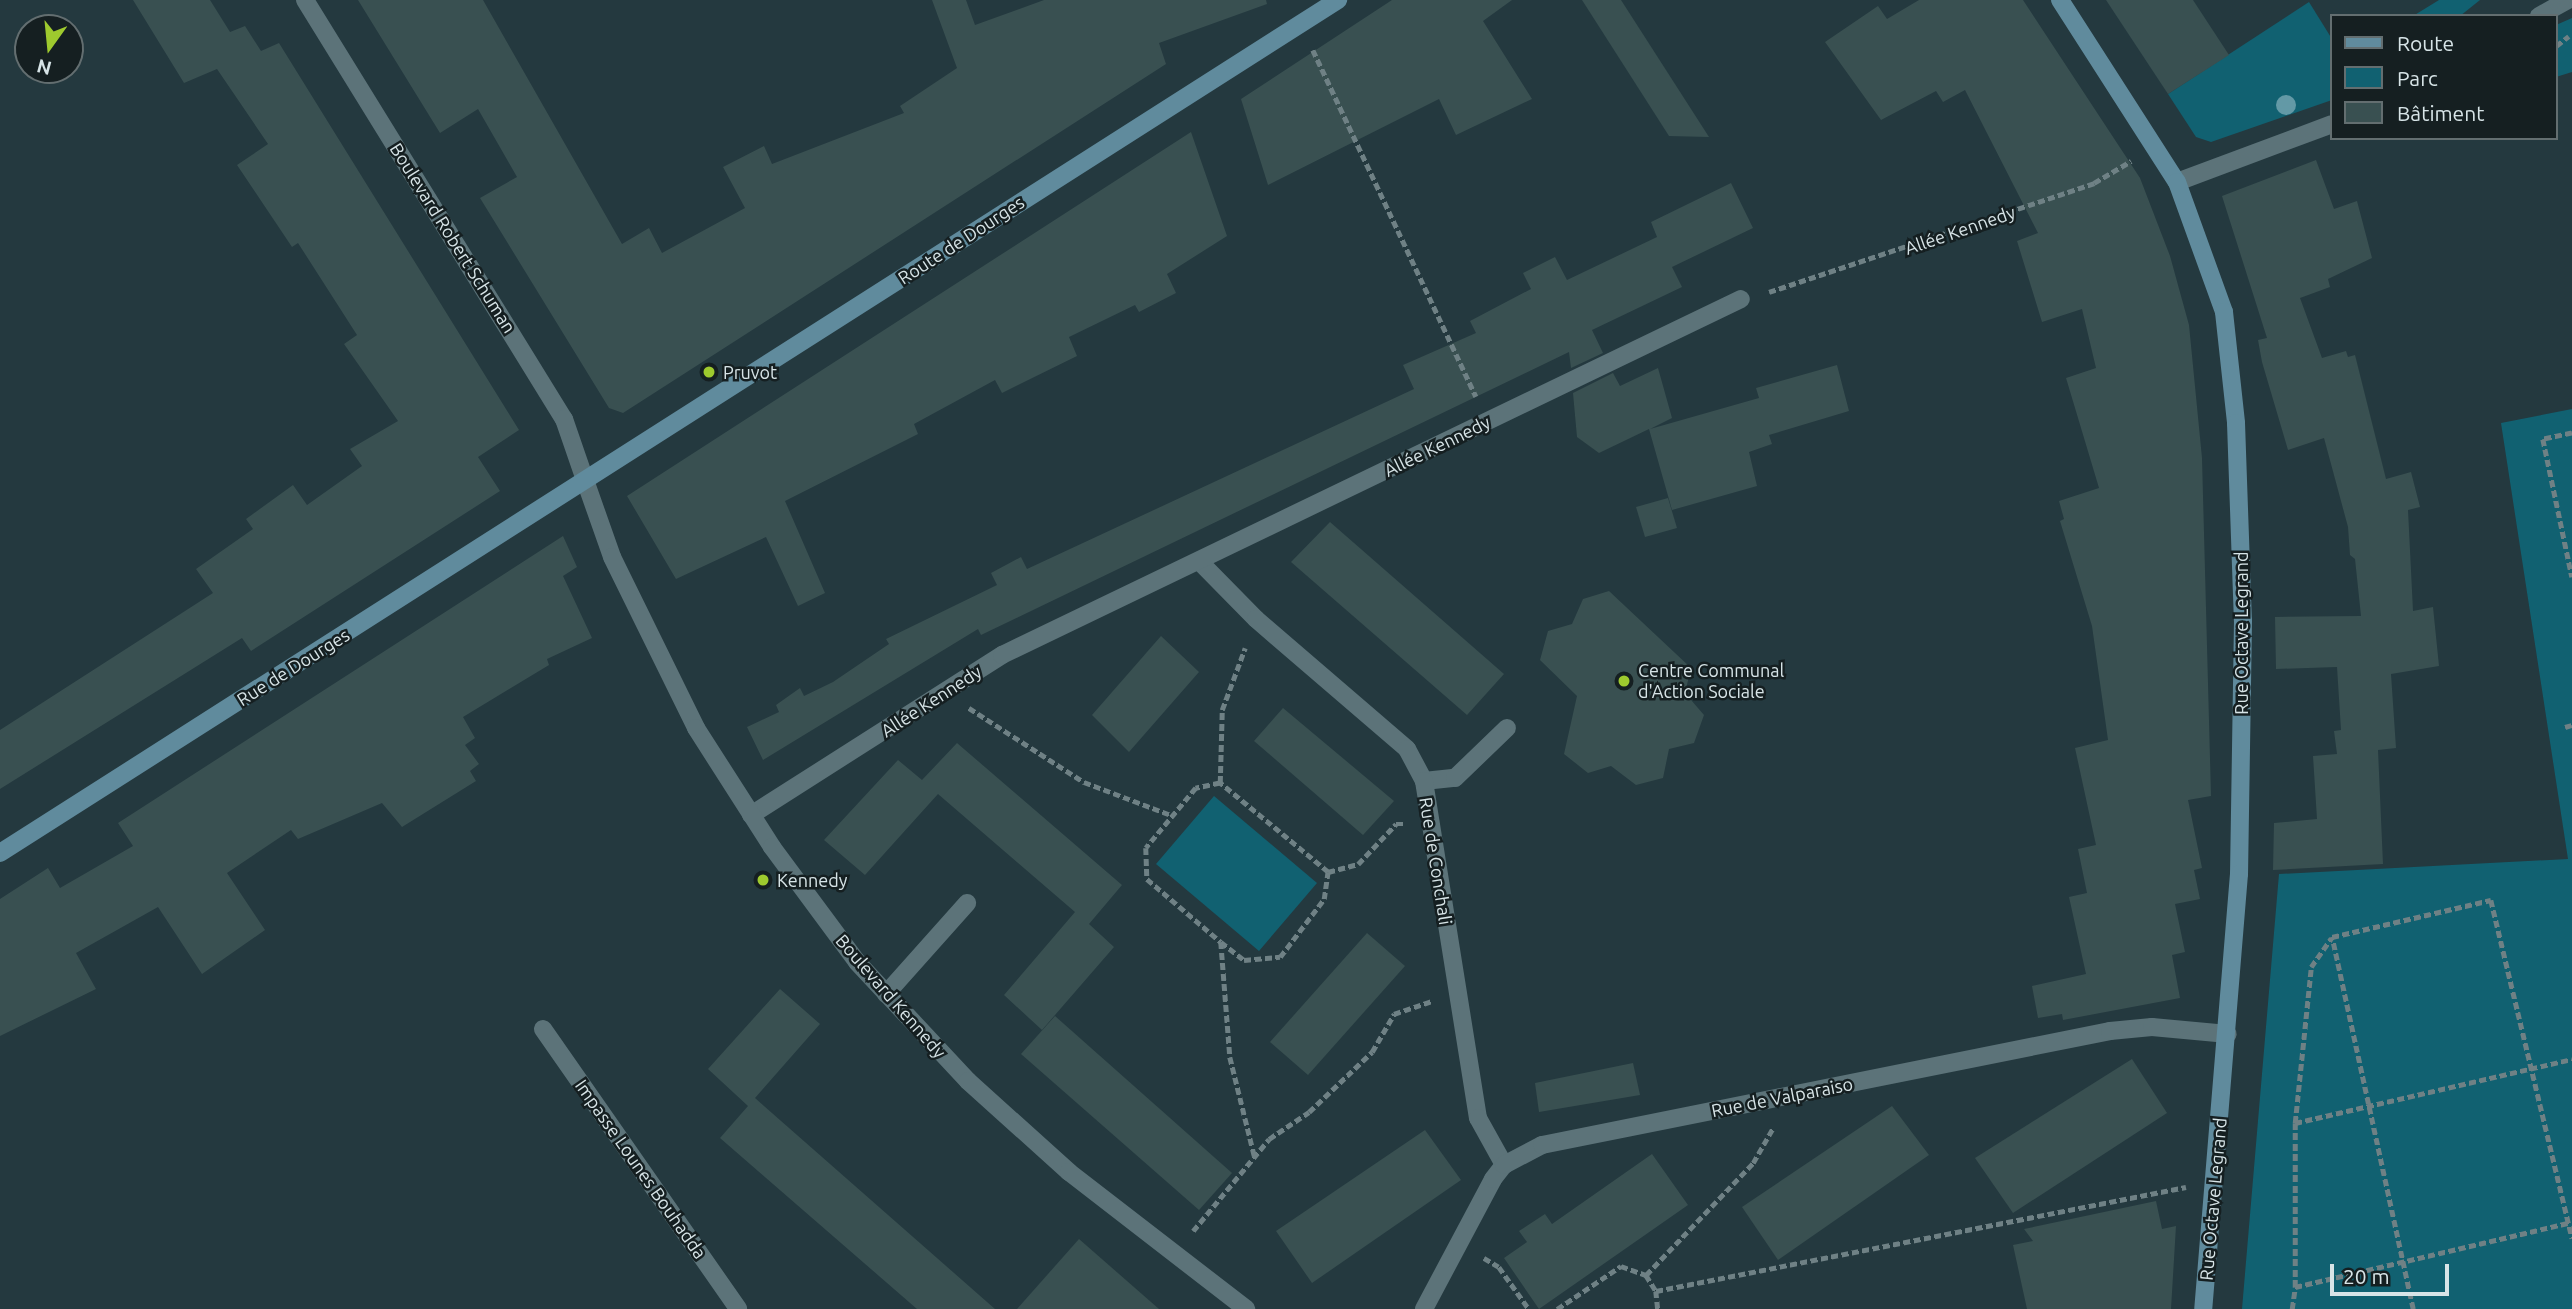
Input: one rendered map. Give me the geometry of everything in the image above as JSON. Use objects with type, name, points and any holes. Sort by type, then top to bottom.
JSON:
[{"type":"main road","name":"Route de Dourges","points":[[586,483],[1338,0]]},
{"type":"main road","name":"Rue Octave Legrand","points":[[2060,0],[2178,182],[2224,312],[2236,423],[2243,662],[2239,874],[2228,1034],[2203,1309]]},
{"type":"main road","name":"Rue de Dourges","points":[[0,852],[586,483]]},
{"type":"street","name":"Boulevard Robert Schuman","points":[[305,0],[564,419],[586,483]]},
{"type":"street","points":[[2543,14],[2568,0]]},
{"type":"street","points":[[2178,182],[2330,125]]},
{"type":"street","name":"Allée Kennedy","points":[[751,815],[1002,656],[1741,299]]},
{"type":"street","name":"Boulevard Kennedy","points":[[586,483],[612,557],[696,727],[751,815],[857,962],[968,1081],[1069,1172],[1172,1256],[1246,1309]]},
{"type":"street","name":"Rue de Conchali","points":[[1199,561],[1256,619],[1407,749],[1424,781],[1478,1118],[1504,1165]]},
{"type":"street","points":[[1424,781],[1455,778],[1507,728]]},
{"type":"street","points":[[886,994],[967,903]]},
{"type":"street","name":"Rue de Valparaiso","points":[[1504,1165],[1542,1145],[2133,1028],[2228,1034]]},
{"type":"street","name":"Impasse Lounes Bouhadda","points":[[543,1029],[738,1309]]},
{"type":"street","points":[[1424,1309],[1504,1165]]},
{"type":"path","points":[[1301,23],[1487,421]]},
{"type":"path","name":"Allée Kennedy","points":[[1741,299],[1802,284],[2094,183],[2155,147]]},
{"type":"path","points":[[2572,433],[2543,439],[2572,578]]},
{"type":"path","points":[[1220,783],[1222,710],[1256,619]]},
{"type":"path","points":[[944,691],[1084,782],[1171,815]]},
{"type":"path","points":[[2565,727],[2572,725]]},
{"type":"path","points":[[1220,783],[1196,788],[1146,848],[1147,879],[1221,942],[1244,960],[1280,957],[1324,899],[1328,872]]},
{"type":"path","points":[[1220,783],[1328,872]]},
{"type":"path","points":[[1328,872],[1358,864],[1396,824],[1430,822]]},
{"type":"path","points":[[2292,1309],[2295,1287],[2295,1123],[2311,967],[2332,937],[2491,900],[2572,1238]]},
{"type":"path","points":[[2332,937],[2413,1309]]},
{"type":"path","points":[[1221,942],[1230,1057],[1255,1158]]},
{"type":"path","points":[[1172,1256],[1269,1139],[1309,1112],[1373,1052],[1394,1014],[1457,992]]},
{"type":"path","points":[[2295,1123],[2572,1059]]},
{"type":"path","points":[[1646,1275],[1753,1163],[1794,1095]]},
{"type":"path","points":[[1656,1291],[2172,1188],[2214,1185]]},
{"type":"path","points":[[2295,1287],[2568,1223]]},
{"type":"path","points":[[1459,1243],[1499,1267],[1529,1309]]},
{"type":"path","points":[[1557,1309],[1614,1268],[1630,1266],[1646,1275],[1656,1291],[1658,1309]]},
{"type":"green space","points":[[2439,0],[2480,0],[2462,14],[2416,14]]},
{"type":"green space","points":[[2309,2],[2330,36],[2330,101],[2211,142],[2196,137],[2168,94]]},
{"type":"green space","points":[[2572,18],[2572,72],[2558,76],[2558,24]]},
{"type":"green space","points":[[2572,409],[2572,1309],[2242,1309],[2279,874],[2568,859],[2501,423]]},
{"type":"green space","points":[[1214,796],[1317,883],[1259,951],[1156,864]]},
{"type":"building","points":[[133,0],[210,0],[230,32],[245,26],[261,51],[279,43],[519,430],[478,457],[500,491],[251,651],[242,638],[0,789],[0,730],[213,593],[196,569],[253,529],[246,519],[293,485],[307,505],[362,466],[350,449],[398,421],[344,344],[357,335],[298,243],[292,247],[237,165],[268,144],[217,69],[184,83]]},
{"type":"building","points":[[358,0],[483,0],[622,244],[649,228],[662,253],[745,208],[723,167],[764,146],[772,164],[904,113],[900,106],[957,68],[932,0],[966,0],[975,25],[1044,0],[1266,0],[1267,4],[1159,43],[1166,64],[623,413],[609,408],[480,198],[517,177],[478,109],[440,133]]},
{"type":"building","points":[[1392,0],[1512,0],[1483,21],[1532,99],[1456,135],[1439,99],[1268,185],[1241,99]]},
{"type":"building","points":[[1582,0],[1621,0],[1709,137],[1669,136]]},
{"type":"building","points":[[1919,0],[2023,0],[2140,178],[2170,256],[2189,325],[2202,458],[2211,796],[2188,800],[2202,868],[2194,870],[2200,899],[2175,904],[2185,952],[2172,955],[2180,998],[2063,1020],[2062,1014],[2038,1018],[2032,986],[2086,974],[2069,897],[2087,893],[2078,849],[2096,845],[2075,748],[2108,740],[2092,626],[2060,521],[2064,519],[2059,501],[2099,488],[2066,378],[2096,368],[2082,309],[2042,322],[2017,241],[2038,233],[1965,90],[1943,102],[1936,91],[1881,120],[1825,42],[1878,6],[1887,19]]},
{"type":"building","points":[[2106,0],[2193,0],[2229,55],[2168,94]]},
{"type":"building","points":[[1191,132],[1227,236],[1167,274],[1176,293],[1139,312],[1135,305],[1069,337],[1077,356],[1002,393],[995,380],[914,424],[918,434],[785,501],[825,593],[798,606],[766,537],[676,579],[627,496]]},
{"type":"building","points":[[2316,160],[2334,209],[2357,201],[2372,258],[2328,279],[2330,287],[2300,298],[2322,358],[2346,351],[2348,357],[2355,355],[2386,479],[2411,472],[2420,507],[2408,510],[2413,611],[2433,607],[2439,666],[2391,674],[2396,748],[2378,750],[2383,864],[2273,870],[2274,823],[2317,819],[2313,756],[2337,754],[2334,731],[2341,730],[2337,667],[2276,669],[2275,617],[2361,616],[2355,559],[2350,555],[2348,527],[2324,438],[2288,450],[2262,362],[2258,340],[2267,338],[2222,196]]},
{"type":"building","points":[[1731,183],[1753,228],[1672,267],[1682,287],[1592,330],[1603,353],[1571,368],[1569,352],[981,635],[978,629],[763,760],[747,727],[779,712],[776,705],[800,688],[804,696],[833,682],[889,644],[886,639],[997,585],[991,573],[1021,557],[1027,569],[1414,389],[1403,365],[1476,333],[1470,321],[1531,289],[1523,273],[1555,257],[1567,280],[1657,237],[1651,222]]},
{"type":"building","points":[[1837,365],[1849,411],[1769,435],[1772,444],[1749,452],[1757,486],[1672,510],[1649,429],[1599,453],[1577,437],[1573,393],[1613,373],[1620,386],[1658,368],[1672,418],[1650,429],[1759,398],[1756,388]]},
{"type":"building","points":[[1668,498],[1677,528],[1645,537],[1636,507]]},
{"type":"building","points":[[1330,522],[1504,674],[1467,715],[1291,562]]},
{"type":"building","points":[[563,536],[577,567],[563,576],[592,638],[547,659],[549,665],[463,717],[475,738],[465,745],[479,764],[470,771],[476,781],[402,827],[382,803],[298,839],[291,830],[227,873],[265,930],[202,974],[158,907],[76,953],[96,989],[0,1036],[0,899],[48,868],[60,888],[133,846],[118,823]]},
{"type":"building","name":"Centre Communal d'Action Sociale","points":[[1609,591],[1691,668],[1685,693],[1704,715],[1694,743],[1669,749],[1663,778],[1636,785],[1611,766],[1588,773],[1564,754],[1577,696],[1540,660],[1548,631],[1572,624],[1583,599]]},
{"type":"building","points":[[1161,636],[1199,672],[1129,752],[1092,715]]},
{"type":"building","points":[[1283,708],[1394,801],[1363,835],[1254,741]]},
{"type":"building","points":[[957,743],[1122,885],[1089,924],[1114,947],[1042,1030],[1004,995],[1075,912],[938,794],[865,875],[824,840],[898,760],[922,780]]},
{"type":"building","points":[[1367,933],[1405,966],[1308,1075],[1270,1042]]},
{"type":"building","points":[[780,989],[820,1024],[755,1098],[995,1309],[917,1309],[720,1138],[748,1106],[708,1069]]},
{"type":"building","points":[[1055,1016],[1232,1173],[1199,1210],[1021,1054]]},
{"type":"building","points":[[2132,1059],[2167,1113],[2013,1213],[1975,1158]]},
{"type":"building","points":[[1633,1063],[1640,1095],[1539,1112],[1535,1083]]},
{"type":"building","points":[[1892,1106],[1929,1155],[1778,1260],[1742,1207]]},
{"type":"building","points":[[1425,1130],[1461,1180],[1312,1283],[1276,1231]]},
{"type":"building","points":[[1652,1154],[1688,1205],[1539,1309],[1504,1258],[1527,1242],[1519,1231],[1545,1214],[1552,1224]]},
{"type":"building","points":[[2156,1201],[2162,1229],[2176,1226],[2171,1309],[2027,1309],[2013,1245],[2033,1241],[2024,1229]]},
{"type":"building","points":[[1079,1239],[1159,1309],[1017,1309]]},
{"type":"place","name":"Pruvot","points":[[709,372]]},
{"type":"place","name":"Centre Communal d'Action Sociale","points":[[1624,681]]},
{"type":"place","name":"Kennedy","points":[[763,880]]}]
